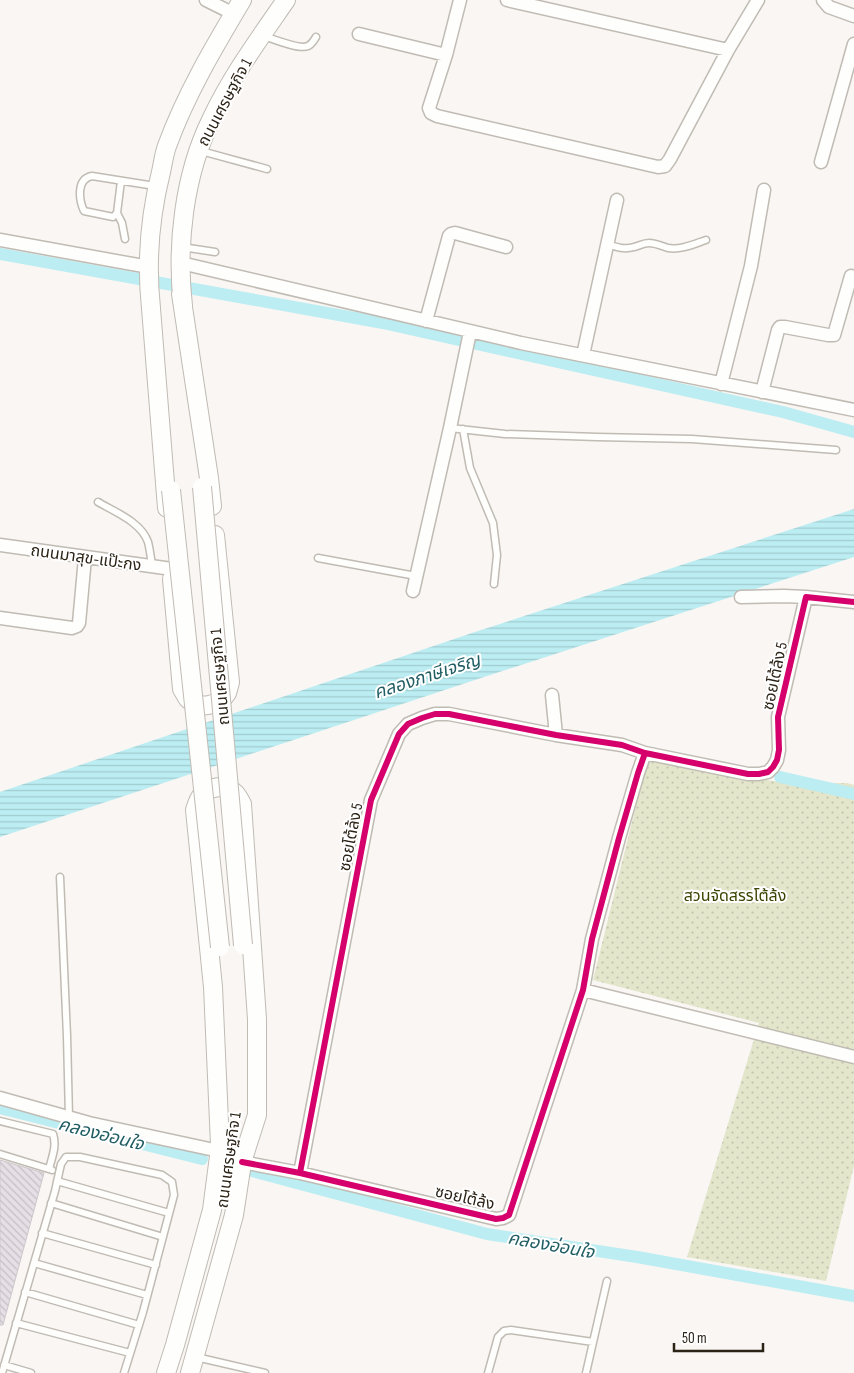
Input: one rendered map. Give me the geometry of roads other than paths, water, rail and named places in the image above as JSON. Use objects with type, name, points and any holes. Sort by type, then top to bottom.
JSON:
[{"type":"main road","name":"ถนนเศรษฐกิจ 1","points":[[192,1365],[234,1215],[249,1115],[249,1026],[202,487],[181,294],[181,255],[185,204],[198,151],[211,120],[246,57],[286,0]]},
{"type":"main road","name":"ถนนเศรษฐกิจ 1","points":[[166,1373],[212,1210],[226,1114],[226,1026],[220,948],[150,296],[149,254],[154,201],[167,147],[182,110],[208,57],[238,7]]},
{"type":"main road","points":[[150,296],[182,688],[188,699],[202,705],[211,705],[223,698],[230,682],[209,478],[181,294]]},
{"type":"main road","points":[[220,1148],[213,987],[195,810],[198,800],[203,794],[210,789],[218,787],[232,790],[242,804],[253,949],[257,1019],[257,1114],[242,1162]]},
{"type":"street","points":[[206,0],[238,7]]},
{"type":"street","points":[[460,0],[446,55],[429,108],[431,113],[437,116],[658,167],[665,166],[670,159],[728,50],[758,0]]},
{"type":"street","points":[[507,0],[728,50]]},
{"type":"street","points":[[823,0],[829,7],[854,16]]},
{"type":"street","points":[[359,34],[446,55]]},
{"type":"street","points":[[821,162],[854,44]]},
{"type":"street","points":[[720,384],[751,266],[764,190]]},
{"type":"street","points":[[583,355],[617,200]]},
{"type":"street","points":[[426,321],[451,234],[455,233],[506,247]]},
{"type":"street","points":[[0,240],[149,267]]},
{"type":"street","points":[[181,255],[470,332],[854,410]]},
{"type":"street","points":[[762,392],[778,330],[785,327],[828,335],[834,334],[851,276]]},
{"type":"street","points":[[413,591],[456,428],[470,332]]},
{"type":"street","name":"ถนนมาสุข-แป๊ะกง","points":[[0,545],[172,569]]},
{"type":"street","points":[[0,618],[72,628],[77,626],[79,623],[85,558]]},
{"type":"street","points":[[741,597],[784,596],[854,602]]},
{"type":"street","name":"ซอยโต้ล้ง 5","points":[[300,1172],[371,800],[399,734],[408,724],[422,718],[435,714],[449,714],[556,735],[622,745],[645,753],[748,774],[768,772],[774,767],[779,750],[778,717],[806,597]]},
{"type":"street","points":[[552,695],[556,735]]},
{"type":"street","points":[[645,753],[622,828],[592,939],[583,990],[854,1057]]},
{"type":"street","name":"ซอยโต้ล้ง","points":[[242,1162],[300,1172],[496,1219],[509,1215],[583,990]]},
{"type":"street","points":[[0,1098],[89,1123],[220,1148]]},
{"type":"lane","points":[[261,35],[299,47],[310,45],[316,37]]},
{"type":"lane","points":[[198,151],[267,169]]},
{"type":"lane","points":[[117,213],[113,217],[84,211],[80,201],[80,191],[87,177],[92,176],[157,187]]},
{"type":"lane","points":[[121,181],[117,213],[122,223],[125,239]]},
{"type":"lane","points":[[607,244],[624,249],[652,243],[677,248],[687,247],[706,240]]},
{"type":"lane","points":[[181,255],[215,252]]},
{"type":"lane","points":[[494,584],[497,554],[493,523],[456,428],[505,434],[597,438],[692,439],[836,450]]},
{"type":"lane","points":[[98,502],[127,519],[141,531],[148,542],[152,566]]},
{"type":"lane","points":[[318,558],[416,576]]},
{"type":"lane","points":[[60,877],[69,1118]]},
{"type":"lane","points":[[0,1121],[53,1134],[55,1148],[49,1169]]},
{"type":"lane","points":[[0,1154],[59,1172]]},
{"type":"lane","points":[[2,1373],[61,1164],[66,1157],[80,1157],[162,1174],[172,1182],[174,1195],[170,1213],[124,1373]]},
{"type":"lane","points":[[57,1181],[170,1213]]},
{"type":"lane","points":[[51,1203],[163,1237]]},
{"type":"lane","points":[[42,1233],[156,1265]]},
{"type":"lane","points":[[34,1264],[147,1295]]},
{"type":"lane","points":[[586,1373],[607,1281]]},
{"type":"lane","points":[[25,1292],[139,1325]]},
{"type":"lane","points":[[16,1323],[130,1353]]},
{"type":"lane","points":[[488,1373],[498,1337],[504,1331],[511,1330],[593,1342]]},
{"type":"lane","points":[[4,1365],[31,1373]]},
{"type":"lane","points":[[192,1365],[265,1373]]},
{"type":"water","name":"คลองภาษีเจริญ","points":[[854,509],[854,557],[0,837],[0,792],[475,632]]},
{"type":"waterway","points":[[0,254],[383,323],[783,412],[854,432]]},
{"type":"waterway","points":[[780,777],[854,794]]},
{"type":"waterway","name":"คลองอ่อนใจ","points":[[0,1108],[202,1159]]},
{"type":"waterway","name":"คลองอ่อนใจ","points":[[252,1171],[487,1234],[637,1257],[854,1296]]},
{"type":"park label","name":"สวนจัดสรรโต้ล้ง","points":[[735,895]]}]
